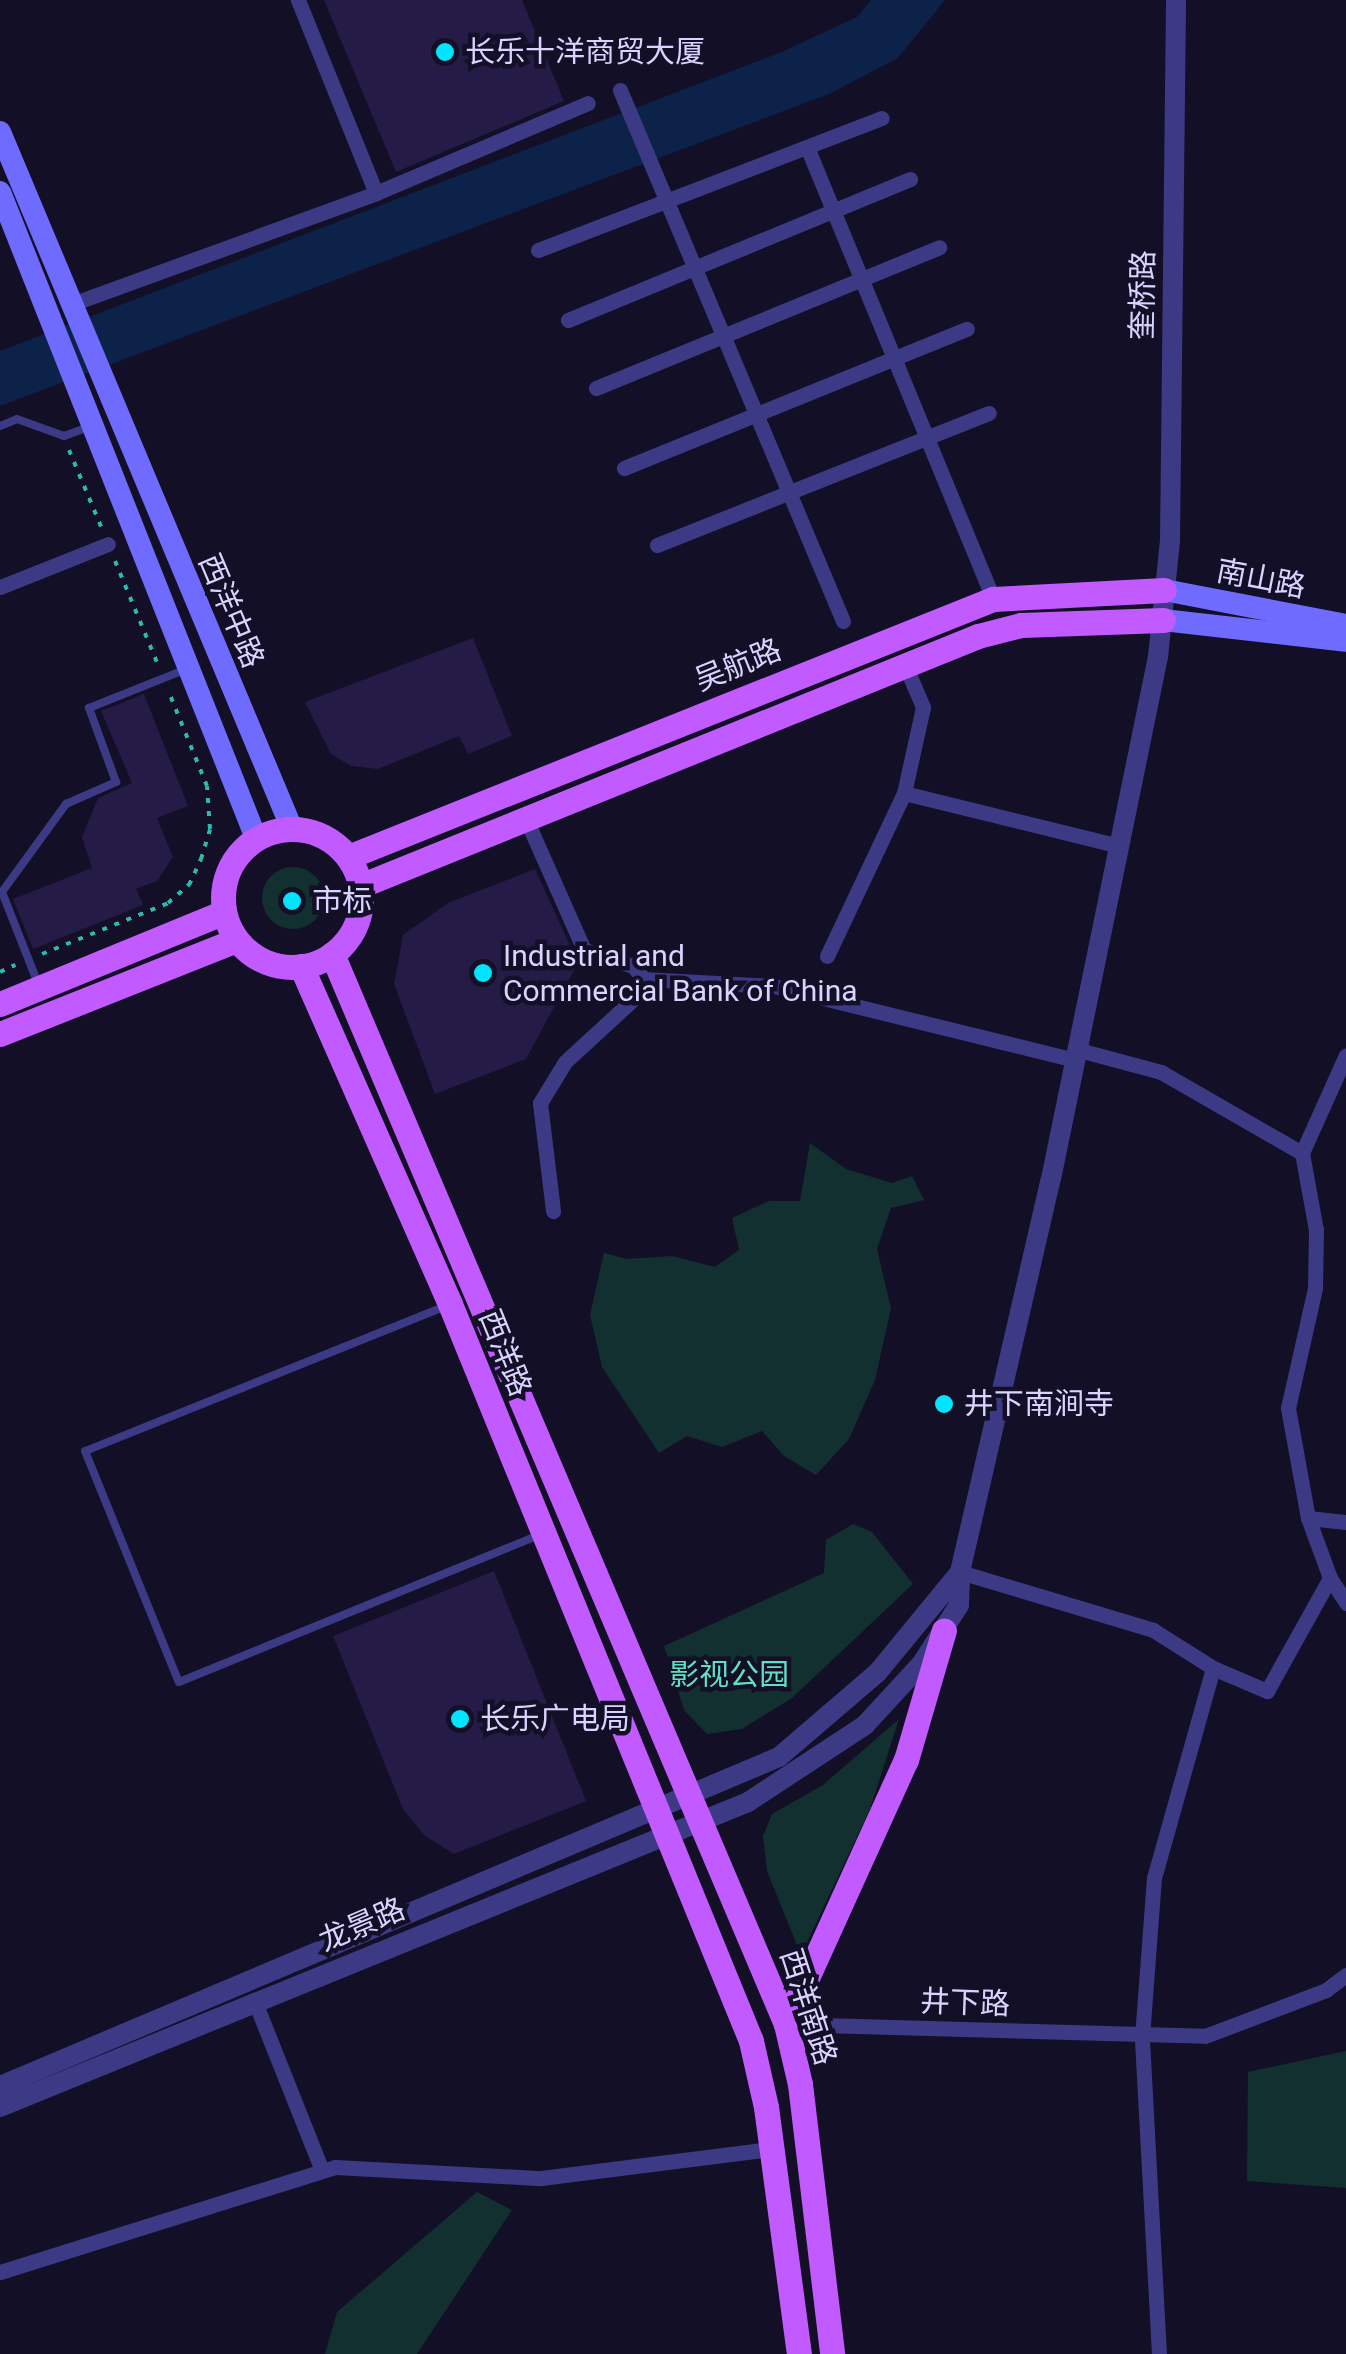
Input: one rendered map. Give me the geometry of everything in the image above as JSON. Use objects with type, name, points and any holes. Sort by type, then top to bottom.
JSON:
[{"type":"main road","points":[[0,132],[48,281]]},
{"type":"main road","points":[[0,192],[48,281]]},
{"type":"main road","name":"西洋中路","points":[[48,281],[69,306],[292,829]]},
{"type":"main road","name":"西洋中路","points":[[48,281],[94,425],[256,838]]},
{"type":"main road","name":"吴航路","points":[[348,857],[993,599],[1164,590]]},
{"type":"main road","name":"南山路","points":[[1164,590],[1346,624]]},
{"type":"main road","name":"吴航路","points":[[360,886],[905,665],[1021,625],[1163,620]]},
{"type":"main road","name":"南山路","points":[[1163,620],[1346,642]]},
{"type":"main road","points":[[210,724],[242,711]]},
{"type":"main road","points":[[428,826],[439,854]]},
{"type":"main road","points":[[292,829],[319,834],[348,857],[360,886],[356,924],[332,954],[301,966],[265,962],[236,940],[224,912],[228,870],[256,838],[292,829]]},
{"type":"main road","points":[[0,1004],[224,912]]},
{"type":"main road","points":[[0,1034],[236,940]]},
{"type":"main road","name":"西洋路","points":[[332,954],[669,1756]]},
{"type":"main road","points":[[108,960],[119,988]]},
{"type":"main road","name":"西洋路","points":[[301,966],[339,1041],[662,1821]]},
{"type":"main road","points":[[339,1041],[364,1032]]},
{"type":"main road","points":[[786,2024],[885,1812],[944,1630]]},
{"type":"main road","name":"西洋南路","points":[[669,1756],[786,2024],[800,2084],[832,2354]]},
{"type":"main road","points":[[662,1821],[751,2041],[772,2150],[799,2354]]},
{"type":"street","points":[[298,0],[376,193]]},
{"type":"street","name":"奎桥路","points":[[944,1630],[959,1605],[960,1572],[1077,1055],[1163,620],[1176,0]]},
{"type":"street","points":[[620,90],[843,621]]},
{"type":"street","points":[[69,306],[376,193],[588,102]]},
{"type":"street","points":[[538,250],[882,118]]},
{"type":"street","points":[[807,147],[993,599]]},
{"type":"street","points":[[568,320],[910,179]]},
{"type":"street","points":[[596,388],[939,247]]},
{"type":"street","points":[[624,468],[967,330]]},
{"type":"street","points":[[657,545],[989,414]]},
{"type":"street","points":[[0,587],[108,544]]},
{"type":"street","points":[[827,956],[904,793],[923,707],[905,665]]},
{"type":"street","points":[[904,793],[1120,846]]},
{"type":"street","points":[[526,819],[584,950],[633,966],[644,978],[774,986],[1160,1072],[1302,1153]]},
{"type":"street","points":[[553,1212],[540,1104],[566,1062],[641,992],[644,978]]},
{"type":"street","points":[[1346,1055],[1302,1153],[1316,1230],[1315,1288],[1288,1408],[1308,1518],[1330,1578],[1346,1603]]},
{"type":"street","points":[[1308,1518],[1346,1522]]},
{"type":"street","points":[[693,1809],[810,1734],[878,1672],[960,1572],[1153,1630],[1213,1668],[1267,1691],[1330,1578]]},
{"type":"street","name":"龙景路","points":[[0,2107],[255,2002],[662,1821],[693,1809],[748,1802],[865,1725],[944,1630]]},
{"type":"street","points":[[1159,2354],[1142,2037],[1154,1878],[1213,1668]]},
{"type":"street","points":[[0,2086],[662,1821]]},
{"type":"street","name":"井下路","points":[[786,2024],[1205,2036],[1326,1990],[1346,1975]]},
{"type":"street","points":[[255,2002],[322,2170]]},
{"type":"street","points":[[0,2272],[322,2170],[541,2178],[772,2150]]},
{"type":"lane","points":[[0,426],[17,419],[64,436],[94,425]]},
{"type":"lane","points":[[40,987],[2,892],[66,804],[116,782],[89,708],[188,668]]},
{"type":"lane","points":[[450,1304],[85,1451],[180,1682],[544,1533]]},
{"type":"path","points":[[0,972],[168,904],[189,885],[202,859],[210,829],[207,786],[64,436]]},
{"type":"green space","points":[[293,867],[315,876],[324,898],[315,920],[293,929],[271,920],[262,898],[271,876]]},
{"type":"green space","points":[[810,1143],[846,1169],[892,1183],[912,1176],[924,1200],[891,1208],[877,1249],[891,1308],[875,1380],[849,1439],[816,1475],[784,1456],[762,1431],[722,1447],[687,1436],[659,1453],[602,1367],[590,1315],[604,1253],[627,1259],[672,1256],[715,1267],[739,1250],[732,1218],[769,1201],[800,1201]]},
{"type":"green space","name":"影视公园","points":[[853,1524],[872,1532],[913,1584],[792,1698],[742,1729],[707,1734],[684,1710],[664,1646],[824,1573],[826,1540]]},
{"type":"green space","points":[[899,1719],[870,1809],[801,1955],[767,1871],[763,1836],[772,1814],[823,1785]]},
{"type":"green space","points":[[1346,2051],[1346,2188],[1247,2181],[1248,2072]]},
{"type":"green space","points":[[477,2192],[512,2210],[417,2354],[325,2354],[337,2312]]},
{"type":"water","points":[[871,0],[945,0],[898,58],[829,94],[0,406],[0,351],[784,51],[857,17]]},
{"type":"building","name":"长乐十洋商贸大厦","points":[[324,0],[522,0],[564,101],[396,172]]},
{"type":"building","points":[[473,638],[512,736],[468,754],[459,736],[378,769],[351,766],[331,754],[305,702]]},
{"type":"building","points":[[144,694],[188,806],[157,818],[173,857],[157,881],[136,889],[143,905],[33,949],[13,899],[92,868],[82,837],[98,798],[132,783],[101,711]]},
{"type":"building","name":"Industrial and Commercial Bank of China","points":[[535,869],[578,963],[526,1059],[435,1094],[394,984],[403,935],[448,903]]},
{"type":"building","name":"长乐广电局","points":[[494,1571],[586,1801],[454,1854],[425,1836],[403,1809],[333,1636]]},
{"type":"place","name":"长乐十洋商贸大厦","points":[[445,52]]},
{"type":"place","name":"市标","points":[[292,901]]},
{"type":"place","name":"Industrial and Commercial Bank of China","points":[[483,973]]},
{"type":"place","name":"井下南涧寺","points":[[944,1404]]},
{"type":"place","name":"长乐广电局","points":[[460,1719]]}]
